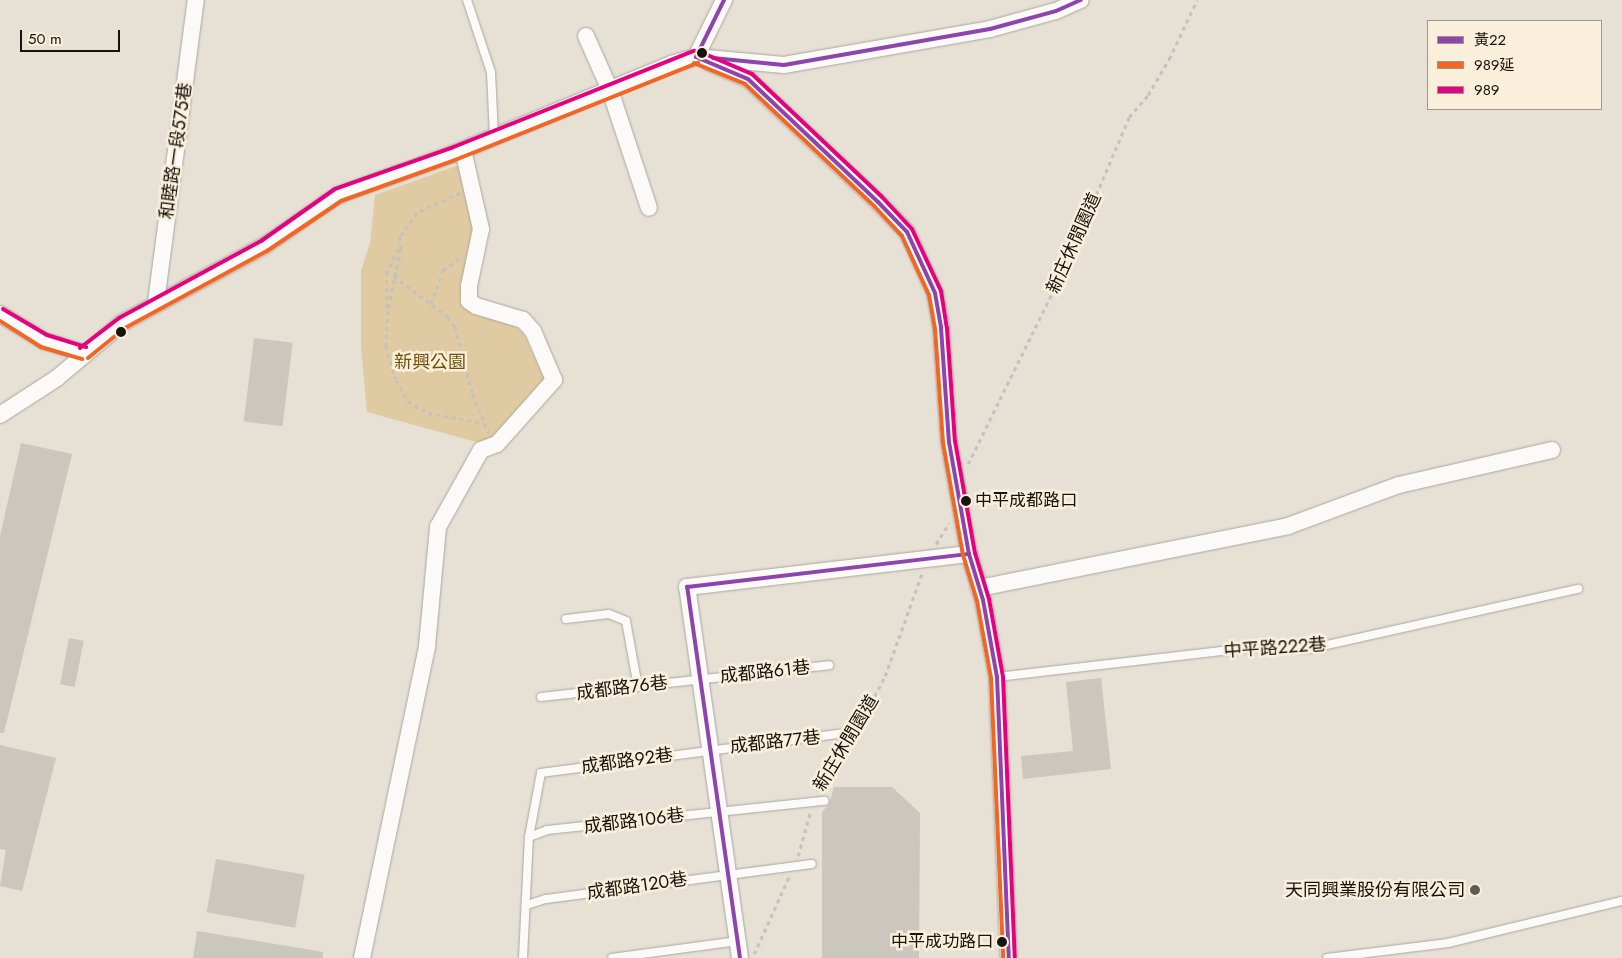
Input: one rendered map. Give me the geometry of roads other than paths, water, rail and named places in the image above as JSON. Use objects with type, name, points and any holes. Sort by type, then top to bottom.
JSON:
[{"type":"street","name":"和睦路一段575巷","points":[[156,302],[196,0]]},
{"type":"street","points":[[696,57],[724,0]]},
{"type":"street","points":[[0,415],[57,378],[122,323],[156,302],[264,246],[338,195],[464,150],[610,90],[696,57],[784,65],[990,29],[1056,11],[1081,0]]},
{"type":"street","points":[[586,36],[610,90],[649,208]]},
{"type":"street","points":[[696,57],[748,79],[907,232],[935,293],[941,328],[949,442],[959,504],[998,677],[1008,958]]},
{"type":"street","points":[[362,958],[427,646],[438,527],[481,450],[497,444],[554,380],[532,331],[523,320],[476,306],[469,300],[469,286],[479,246],[479,210],[471,187],[464,150]]},
{"type":"street","points":[[0,314],[44,341],[84,354]]},
{"type":"street","points":[[979,588],[1288,526],[1399,485],[1552,450]]},
{"type":"street","points":[[740,958],[702,678],[687,587],[969,554]]},
{"type":"lane","points":[[467,0],[491,72],[494,137]]},
{"type":"lane","name":"中平路222巷","points":[[998,677],[1256,647],[1309,649],[1578,589]]},
{"type":"lane","points":[[566,619],[609,614],[626,621],[638,687]]},
{"type":"lane","name":"成都路61巷","points":[[702,678],[829,665]]},
{"type":"lane","name":"成都路76巷","points":[[541,697],[702,678]]},
{"type":"lane","name":"成都路77巷","points":[[712,749],[839,734]]},
{"type":"lane","name":"成都路92巷","points":[[529,837],[541,773],[712,749]]},
{"type":"lane","name":"成都路106巷","points":[[529,837],[547,830],[824,801]]},
{"type":"lane","points":[[523,958],[529,837]]},
{"type":"lane","name":"成都路120巷","points":[[527,905],[546,899],[728,873],[812,864]]},
{"type":"lane","points":[[1327,958],[1448,943],[1622,901]]},
{"type":"lane","points":[[612,958],[738,941]]},
{"type":"place","name":"中平成都路口","points":[[966,501]]},
{"type":"place","name":"天同興業股份有限公司","points":[[1475,890]]},
{"type":"place","name":"中平成功路口","points":[[1002,942]]},
{"type":"park label","name":"新興公園","points":[[430,362]]}]
